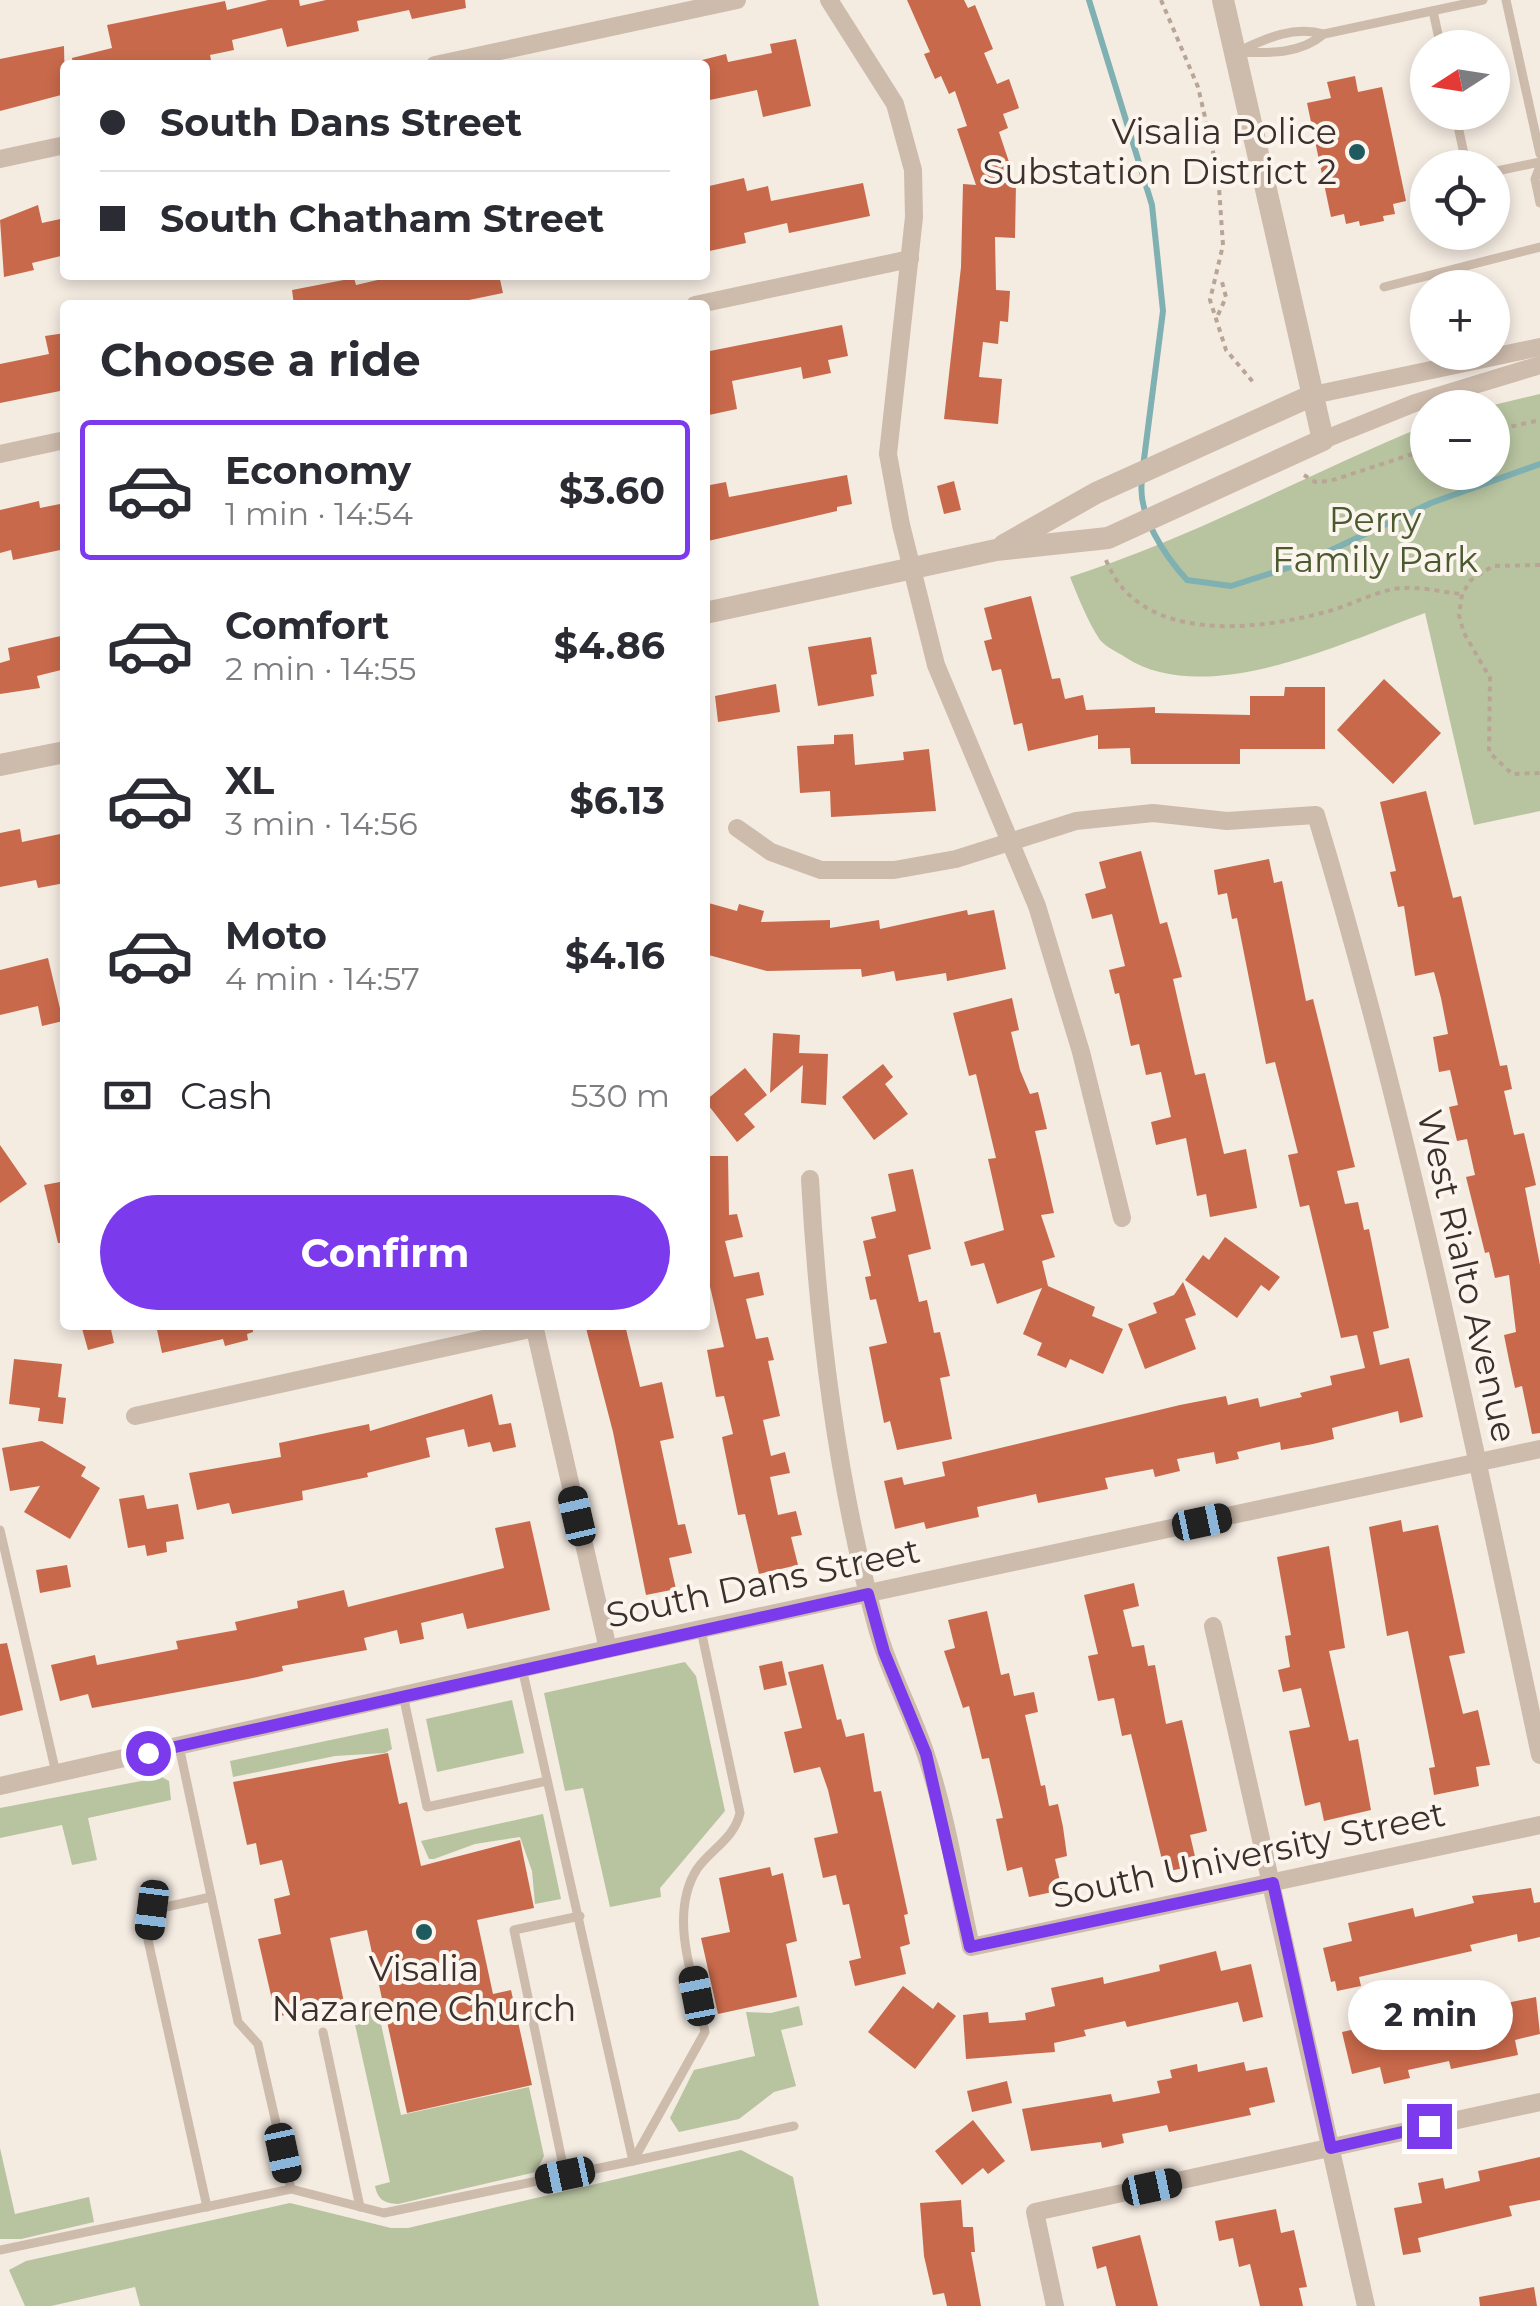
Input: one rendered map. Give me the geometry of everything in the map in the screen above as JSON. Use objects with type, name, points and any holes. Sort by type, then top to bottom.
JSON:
[{"type":"street","points":[[458,60],[737,0]]},
{"type":"street","points":[[829,0],[882,80],[906,132],[913,170],[910,259],[888,454],[912,568],[936,665],[1036,906],[1122,1218]]},
{"type":"street","points":[[1223,0],[1323,440]]},
{"type":"street","points":[[0,159],[60,146]]},
{"type":"street","points":[[710,302],[910,259]]},
{"type":"street","points":[[996,550],[1096,493],[1313,395],[1540,346]]},
{"type":"street","points":[[710,612],[996,550],[1107,549],[1189,503],[1323,440],[1415,404],[1540,365]]},
{"type":"street","points":[[0,454],[60,441]]},
{"type":"street","points":[[0,766],[60,753]]},
{"type":"street","name":"West Rialto Avenue","points":[[1008,841],[1076,821],[1153,813],[1226,821],[1316,815],[1364,982],[1478,1463],[1540,1755]]},
{"type":"street","points":[[737,828],[770,852],[822,870],[894,870],[956,858],[1008,841]]},
{"type":"street","points":[[810,1180],[816,1294],[826,1368],[868,1594]]},
{"type":"street","points":[[135,1416],[516,1330]]},
{"type":"street","points":[[535,1330],[608,1649]]},
{"type":"street","name":"South Dans Street","points":[[0,1786],[608,1649],[1540,1450]]},
{"type":"street","name":"South University Street","points":[[868,1594],[884,1652],[930,1769],[970,1947],[1540,1825]]},
{"type":"street","points":[[1212,1626],[1366,2306]]},
{"type":"street","points":[[1055,2306],[1035,2212],[1540,2102]]},
{"type":"lane","points":[[1237,52],[1291,32],[1324,34],[1484,0]]},
{"type":"lane","points":[[1506,0],[1540,154]]},
{"type":"lane","points":[[1433,11],[1437,30]]},
{"type":"lane","points":[[1237,52],[1274,53],[1310,46],[1324,34]]},
{"type":"lane","points":[[1510,169],[1540,164],[1535,179],[1540,203]]},
{"type":"lane","points":[[1384,287],[1540,247]]},
{"type":"lane","points":[[0,1530],[56,1774]]},
{"type":"lane","points":[[633,2161],[705,2032],[682,1921],[686,1896],[697,1870],[732,1833],[740,1814],[700,1629]]},
{"type":"lane","points":[[522,1668],[633,2161]]},
{"type":"lane","points":[[403,1695],[427,1807],[547,1781]]},
{"type":"lane","points":[[179,1746],[238,2022],[258,2044],[291,2190]]},
{"type":"lane","points":[[208,2207],[148,1940],[152,1910],[211,1897]]},
{"type":"lane","points":[[565,2175],[514,1930],[580,1916]]},
{"type":"lane","points":[[323,2032],[360,2207]]},
{"type":"lane","points":[[0,2250],[291,2190],[384,2213],[794,2126]]},
{"type":"path","points":[[1161,0],[1191,68],[1211,136],[1222,221],[1220,268],[1226,296],[1218,324]]},
{"type":"path","points":[[1220,268],[1209,295],[1226,350],[1253,382]]},
{"type":"path","points":[[1510,427],[1540,420]]},
{"type":"path","points":[[1300,472],[1315,482],[1330,481],[1410,455]]},
{"type":"path","points":[[1107,549],[1114,583],[1141,608],[1181,622],[1206,624],[1308,616],[1409,587],[1462,594]]},
{"type":"path","points":[[1540,565],[1502,563],[1484,569],[1462,594],[1459,615],[1464,633],[1490,678],[1489,752],[1512,774],[1540,773]]},
{"type":"green space","name":"Perry Family Park","points":[[1540,394],[1540,811],[1474,825],[1425,613],[1275,666],[1194,677],[1158,672],[1125,657],[1100,640],[1087,617],[1070,577],[1162,543],[1410,432],[1410,490],[1510,490],[1510,401]]},
{"type":"green space","points":[[685,1662],[696,1676],[725,1811],[660,1888],[661,1897],[610,1907],[583,1788],[565,1791],[544,1693]]},
{"type":"green space","points":[[512,1700],[524,1753],[437,1772],[426,1719]]},
{"type":"green space","points":[[388,1728],[392,1749],[385,1753],[335,1756],[233,1777],[230,1761]]},
{"type":"green space","points":[[162,1777],[169,1781],[171,1800],[88,1818],[97,1860],[72,1865],[62,1825],[0,1838],[0,1808]]},
{"type":"green space","points":[[543,1814],[561,1899],[535,1904],[532,1871],[520,1837],[475,1844],[434,1859],[429,1859],[421,1841]]},
{"type":"green space","points":[[377,2006],[401,2115],[529,2087],[544,2156],[536,2172],[398,2204],[380,2198],[375,2186],[390,2182],[352,2011]]},
{"type":"green space","points":[[799,2006],[803,2025],[781,2030],[796,2086],[774,2092],[739,2119],[679,2132],[670,2118],[694,2070],[755,2056],[746,2012],[771,2013]]},
{"type":"green space","points":[[0,2148],[15,2214],[89,2197],[94,2222],[21,2239],[0,2239]]},
{"type":"green space","points":[[741,2150],[793,2177],[819,2306],[140,2306],[135,2287],[51,2306],[25,2306],[9,2270],[26,2261],[290,2203],[391,2228],[408,2228]]},
{"type":"building","points":[[268,0],[299,0],[300,6],[326,0],[465,0],[466,8],[412,19],[409,10],[357,21],[359,31],[287,47],[282,28],[232,40],[234,50],[210,55],[211,60],[72,60],[112,48],[107,25],[225,1],[227,10]]},
{"type":"building","points":[[907,0],[964,0],[968,8],[975,5],[993,49],[984,53],[997,84],[1009,79],[1019,108],[1003,114],[1008,128],[999,132],[1016,183],[1015,238],[995,237],[996,290],[1010,291],[1008,322],[1000,321],[998,344],[983,342],[979,377],[1002,379],[998,424],[944,419],[961,267],[963,184],[976,185],[957,129],[967,126],[955,91],[949,94],[941,76],[935,79],[924,54],[930,52]]},
{"type":"building","points":[[796,39],[811,106],[763,117],[757,90],[710,100],[710,60],[702,60],[726,54],[728,62],[772,53],[770,44]]},
{"type":"building","points":[[64,46],[60,95],[0,111],[0,59]]},
{"type":"building","name":"Visalia Police Substation District 2","points":[[1355,76],[1358,92],[1382,87],[1406,201],[1393,204],[1395,214],[1383,216],[1384,221],[1360,226],[1359,221],[1346,224],[1344,214],[1331,217],[1307,103],[1331,98],[1327,82]]},
{"type":"building","points":[[744,178],[747,191],[768,186],[771,201],[863,183],[870,216],[789,233],[787,223],[744,233],[746,243],[710,251],[710,186]]},
{"type":"building","points":[[38,205],[42,223],[60,219],[60,256],[32,263],[34,270],[4,277],[0,220]]},
{"type":"building","points":[[344,280],[355,280],[356,285],[378,280],[500,280],[503,293],[469,300],[293,300],[292,290]]},
{"type":"building","points":[[842,325],[848,356],[828,360],[831,373],[803,379],[801,367],[732,381],[737,409],[710,415],[710,351]]},
{"type":"building","points":[[60,334],[60,391],[0,403],[0,364],[49,354],[45,336]]},
{"type":"building","points":[[847,475],[852,504],[837,507],[837,511],[710,541],[710,485],[726,482],[729,497]]},
{"type":"building","points":[[954,481],[961,510],[944,514],[937,486]]},
{"type":"building","points":[[39,501],[40,508],[60,504],[60,550],[13,560],[11,550],[0,553],[0,510]]},
{"type":"building","points":[[1031,596],[1052,679],[1060,678],[1065,699],[1083,695],[1086,710],[1155,707],[1155,713],[1250,715],[1250,696],[1284,696],[1285,687],[1325,687],[1325,749],[1240,749],[1240,764],[1131,764],[1130,748],[1098,749],[1098,735],[1028,751],[1022,723],[1014,725],[1001,669],[992,671],[984,641],[992,639],[984,608]]},
{"type":"building","points":[[60,636],[60,670],[37,676],[40,688],[0,694],[0,663],[10,660],[8,648]]},
{"type":"building","points":[[871,637],[877,674],[871,675],[874,696],[818,706],[808,647]]},
{"type":"building","points":[[1384,679],[1441,733],[1393,784],[1337,730]]},
{"type":"building","points":[[776,684],[780,712],[718,722],[715,696]]},
{"type":"building","points":[[853,734],[855,765],[904,760],[903,752],[929,749],[936,811],[831,817],[830,791],[800,793],[797,746],[834,744],[834,735]]},
{"type":"building","points":[[1426,791],[1453,898],[1461,896],[1500,1066],[1507,1065],[1512,1089],[1504,1091],[1514,1135],[1524,1133],[1536,1185],[1525,1188],[1540,1265],[1540,1433],[1532,1434],[1522,1386],[1515,1388],[1504,1335],[1516,1332],[1509,1275],[1495,1278],[1489,1252],[1485,1253],[1466,1177],[1475,1175],[1467,1139],[1457,1141],[1449,1107],[1458,1105],[1450,1070],[1439,1072],[1433,1037],[1448,1034],[1441,998],[1434,972],[1415,976],[1404,906],[1398,907],[1390,872],[1396,871],[1380,802]]},
{"type":"building","points":[[20,829],[22,842],[60,834],[60,884],[38,888],[36,880],[0,887],[0,833]]},
{"type":"building","points":[[1141,851],[1160,924],[1167,922],[1182,977],[1173,979],[1195,1075],[1205,1073],[1224,1154],[1246,1149],[1257,1208],[1210,1217],[1206,1194],[1197,1196],[1186,1138],[1156,1145],[1151,1122],[1171,1117],[1161,1072],[1146,1075],[1139,1044],[1131,1046],[1119,993],[1115,994],[1109,970],[1125,966],[1112,914],[1092,919],[1085,894],[1106,888],[1099,862]]},
{"type":"building","points":[[1269,859],[1274,883],[1282,881],[1306,1001],[1313,999],[1355,1167],[1337,1171],[1345,1204],[1358,1202],[1364,1230],[1369,1229],[1389,1328],[1373,1332],[1380,1365],[1409,1358],[1423,1417],[1400,1423],[1398,1411],[1332,1428],[1334,1439],[1313,1444],[1281,1450],[1280,1442],[1237,1452],[1239,1459],[1216,1464],[1214,1452],[1177,1459],[1180,1471],[1155,1477],[1153,1469],[1105,1478],[1108,1489],[1038,1503],[1036,1494],[977,1507],[979,1517],[926,1529],[924,1522],[895,1529],[884,1481],[902,1477],[904,1485],[945,1476],[942,1462],[1180,1405],[1226,1396],[1228,1405],[1258,1398],[1260,1407],[1302,1397],[1300,1393],[1332,1385],[1330,1376],[1365,1368],[1357,1335],[1341,1338],[1309,1205],[1300,1207],[1288,1155],[1298,1153],[1275,1062],[1266,1064],[1237,918],[1232,919],[1227,893],[1218,895],[1214,870]]},
{"type":"building","points":[[710,903],[737,911],[739,904],[764,911],[761,922],[830,920],[830,928],[879,920],[880,929],[967,910],[968,915],[994,910],[1006,969],[947,981],[946,973],[896,981],[894,971],[862,977],[861,969],[767,971],[710,955]]},
{"type":"building","points":[[48,958],[60,1022],[42,1026],[38,1006],[0,1015],[0,970]]},
{"type":"building","points":[[1012,998],[1019,1030],[1011,1032],[1020,1070],[1030,1094],[1038,1092],[1047,1129],[1035,1131],[1054,1213],[1041,1215],[1055,1257],[1042,1261],[1048,1286],[1095,1307],[1092,1316],[1123,1329],[1103,1374],[1070,1359],[1066,1368],[1037,1355],[1042,1343],[1023,1334],[1042,1288],[997,1304],[984,1263],[971,1266],[964,1242],[1004,1230],[988,1159],[996,1158],[976,1074],[969,1076],[953,1013]]},
{"type":"building","points":[[773,1033],[800,1035],[799,1053],[828,1054],[826,1105],[801,1103],[803,1065],[770,1093]]},
{"type":"building","points":[[883,1064],[893,1077],[885,1084],[908,1114],[874,1140],[842,1097]]},
{"type":"building","points":[[745,1068],[767,1095],[744,1114],[755,1127],[737,1142],[710,1107],[710,1097]]},
{"type":"building","points":[[0,1145],[27,1184],[0,1203]]},
{"type":"building","points":[[710,1156],[728,1156],[729,1215],[737,1214],[743,1237],[725,1241],[734,1277],[759,1272],[764,1295],[746,1299],[756,1339],[768,1337],[774,1360],[768,1361],[780,1416],[763,1420],[771,1456],[785,1452],[790,1473],[770,1477],[778,1515],[796,1511],[802,1535],[791,1537],[798,1565],[759,1574],[745,1514],[738,1515],[722,1437],[733,1434],[724,1396],[716,1397],[707,1350],[724,1347],[710,1287]]},
{"type":"building","points":[[913,1169],[931,1249],[908,1255],[919,1302],[927,1300],[934,1333],[940,1332],[950,1376],[940,1378],[952,1439],[897,1450],[890,1421],[884,1423],[869,1347],[887,1343],[876,1299],[870,1300],[865,1277],[871,1276],[863,1241],[876,1238],[871,1217],[896,1211],[888,1174]]},
{"type":"building","points":[[60,1182],[60,1243],[58,1243],[44,1185]]},
{"type":"building","points":[[1225,1237],[1280,1277],[1269,1291],[1261,1285],[1237,1318],[1185,1280],[1203,1255],[1209,1260]]},
{"type":"building","points":[[1183,1282],[1196,1315],[1185,1319],[1196,1349],[1145,1369],[1128,1324],[1157,1313],[1153,1303],[1174,1295]]},
{"type":"building","points":[[82,1330],[111,1330],[114,1343],[88,1350]]},
{"type":"building","points":[[157,1330],[253,1330],[247,1334],[248,1340],[225,1346],[223,1339],[162,1353]]},
{"type":"building","points":[[587,1330],[626,1330],[640,1387],[662,1382],[674,1438],[660,1441],[678,1525],[685,1524],[692,1553],[669,1558],[676,1589],[646,1595],[613,1432]]},
{"type":"building","points":[[14,1359],[62,1364],[58,1397],[66,1398],[63,1424],[38,1421],[40,1408],[9,1404]]},
{"type":"building","points":[[492,1394],[499,1425],[511,1423],[516,1447],[493,1452],[490,1442],[468,1447],[464,1429],[426,1438],[430,1457],[367,1473],[368,1477],[302,1491],[303,1500],[232,1514],[229,1503],[197,1510],[189,1473],[281,1457],[279,1443],[369,1424],[370,1431]]},
{"type":"building","points":[[42,1441],[86,1467],[81,1476],[100,1488],[70,1539],[24,1512],[40,1486],[10,1491],[2,1448]]},
{"type":"building","points":[[144,1495],[147,1509],[178,1504],[184,1539],[166,1542],[167,1552],[147,1556],[145,1545],[128,1548],[119,1499]]},
{"type":"building","points":[[1401,1520],[1403,1532],[1438,1525],[1465,1653],[1449,1656],[1463,1714],[1478,1710],[1490,1765],[1476,1767],[1479,1786],[1434,1795],[1429,1768],[1435,1767],[1408,1631],[1387,1636],[1369,1527]]},
{"type":"building","points":[[530,1521],[550,1610],[467,1629],[463,1613],[421,1623],[424,1639],[400,1644],[397,1630],[364,1638],[367,1650],[282,1666],[283,1671],[248,1679],[92,1708],[88,1694],[60,1701],[51,1665],[95,1655],[97,1665],[178,1649],[176,1641],[237,1630],[235,1622],[298,1608],[297,1601],[344,1590],[348,1607],[504,1568],[495,1528]]},
{"type":"building","points":[[1329,1546],[1345,1648],[1329,1651],[1349,1741],[1358,1739],[1371,1810],[1324,1821],[1320,1802],[1305,1806],[1289,1731],[1310,1727],[1301,1688],[1283,1692],[1278,1670],[1290,1667],[1285,1636],[1291,1635],[1277,1557]]},
{"type":"building","points":[[67,1565],[71,1587],[40,1593],[36,1570]]},
{"type":"building","points":[[1134,1583],[1139,1606],[1123,1610],[1132,1647],[1144,1645],[1148,1666],[1155,1665],[1166,1724],[1182,1720],[1207,1831],[1190,1835],[1197,1865],[1165,1872],[1131,1734],[1122,1736],[1114,1698],[1098,1701],[1088,1656],[1098,1654],[1084,1595]]},
{"type":"building","points":[[987,1611],[1001,1675],[1009,1673],[1014,1696],[1034,1692],[1038,1712],[1025,1715],[1041,1786],[1045,1785],[1049,1806],[1058,1804],[1063,1827],[1067,1856],[1055,1859],[1062,1890],[1029,1897],[1022,1867],[1007,1871],[996,1819],[1003,1818],[989,1758],[982,1759],[969,1706],[963,1708],[944,1651],[955,1648],[948,1620]]},
{"type":"building","points":[[7,1643],[23,1710],[0,1716],[0,1644]]},
{"type":"building","points":[[782,1661],[787,1685],[764,1690],[759,1666]]},
{"type":"building","points":[[823,1664],[837,1720],[841,1719],[846,1737],[864,1733],[874,1792],[881,1791],[908,1914],[904,1915],[910,1944],[900,1947],[906,1974],[855,1986],[849,1961],[861,1958],[849,1904],[843,1905],[836,1875],[823,1878],[814,1838],[838,1833],[828,1790],[820,1767],[794,1773],[784,1732],[802,1728],[788,1672]]},
{"type":"building","name":"Visalia Nazarene Church","points":[[388,1753],[399,1804],[407,1802],[421,1866],[520,1840],[534,1908],[477,1920],[493,1994],[511,1990],[532,2085],[407,2113],[367,1930],[330,1938],[344,2002],[276,2017],[258,1939],[281,1934],[274,1899],[290,1895],[282,1860],[260,1865],[256,1843],[247,1845],[233,1782]]},
{"type":"building","points":[[770,1867],[772,1876],[783,1873],[797,1941],[786,1944],[797,1997],[718,2014],[701,1938],[730,1932],[719,1878]]},
{"type":"building","points":[[1531,1888],[1534,1903],[1540,1902],[1540,1937],[1518,1942],[1517,1934],[1470,1945],[1472,1951],[1359,1977],[1361,1986],[1337,1991],[1335,1981],[1331,1982],[1323,1948],[1352,1941],[1348,1923],[1413,1908],[1415,1917],[1474,1903],[1472,1896]]},
{"type":"building","points":[[1216,1951],[1221,1971],[1251,1964],[1263,2017],[1243,2022],[1238,2002],[1127,2027],[1125,2021],[1084,2030],[1086,2036],[1054,2043],[1055,2052],[966,2059],[963,2015],[988,2012],[989,2023],[1026,2020],[1025,2013],[1055,2006],[1051,1988],[1103,1977],[1104,1984],[1160,1971],[1159,1965]]},
{"type":"building","points":[[903,1986],[933,2009],[938,2002],[956,2016],[915,2069],[868,2032]]},
{"type":"building","points":[[1536,1997],[1540,2034],[1515,2040],[1518,2055],[1451,2069],[1449,2061],[1408,2070],[1410,2078],[1384,2084],[1380,2067],[1352,2074],[1342,2032],[1397,2020],[1400,2036],[1444,2026],[1442,2016]]},
{"type":"building","points":[[1244,2062],[1246,2071],[1267,2067],[1275,2102],[1249,2108],[1251,2115],[1169,2132],[1167,2125],[1122,2134],[1124,2143],[1102,2148],[1101,2142],[1031,2151],[1022,2109],[1111,2094],[1113,2102],[1160,2093],[1157,2081],[1172,2078],[1170,2070],[1197,2064],[1198,2072]]},
{"type":"building","points":[[1007,2081],[1012,2103],[972,2112],[967,2091]]},
{"type":"building","points":[[973,2120],[1005,2161],[988,2174],[983,2168],[962,2185],[935,2151]]},
{"type":"building","points":[[1540,2157],[1540,2200],[1509,2206],[1512,2216],[1418,2238],[1421,2252],[1403,2255],[1394,2208],[1422,2203],[1418,2183],[1443,2178],[1445,2189],[1480,2181],[1478,2171]]},
{"type":"building","points":[[961,2200],[963,2227],[973,2227],[975,2252],[971,2252],[981,2306],[947,2306],[944,2293],[933,2295],[924,2256],[920,2203]]},
{"type":"building","points":[[1276,2209],[1281,2233],[1294,2230],[1307,2287],[1299,2288],[1303,2306],[1260,2306],[1250,2264],[1239,2267],[1233,2238],[1219,2241],[1215,2221]]},
{"type":"building","points":[[1140,2235],[1158,2306],[1116,2306],[1106,2266],[1097,2269],[1092,2247]]},
{"type":"building","points":[[1534,2287],[1537,2306],[1480,2306],[1479,2297]]},
{"type":"waterway","points":[[1089,0],[1152,205],[1163,311],[1143,467]]},
{"type":"waterway","points":[[1142,480],[1148,521],[1187,580],[1231,586],[1306,562],[1431,503],[1540,464]]},
{"type":"place","name":"Visalia Police Substation District 2","points":[[1357,152]]},
{"type":"place","name":"Visalia Nazarene Church","points":[[424,1932]]},
{"type":"route","points":[[148,1753],[868,1594],[884,1652],[926,1754],[970,1947],[1273,1883],[1331,2148],[1429,2126]]}]
